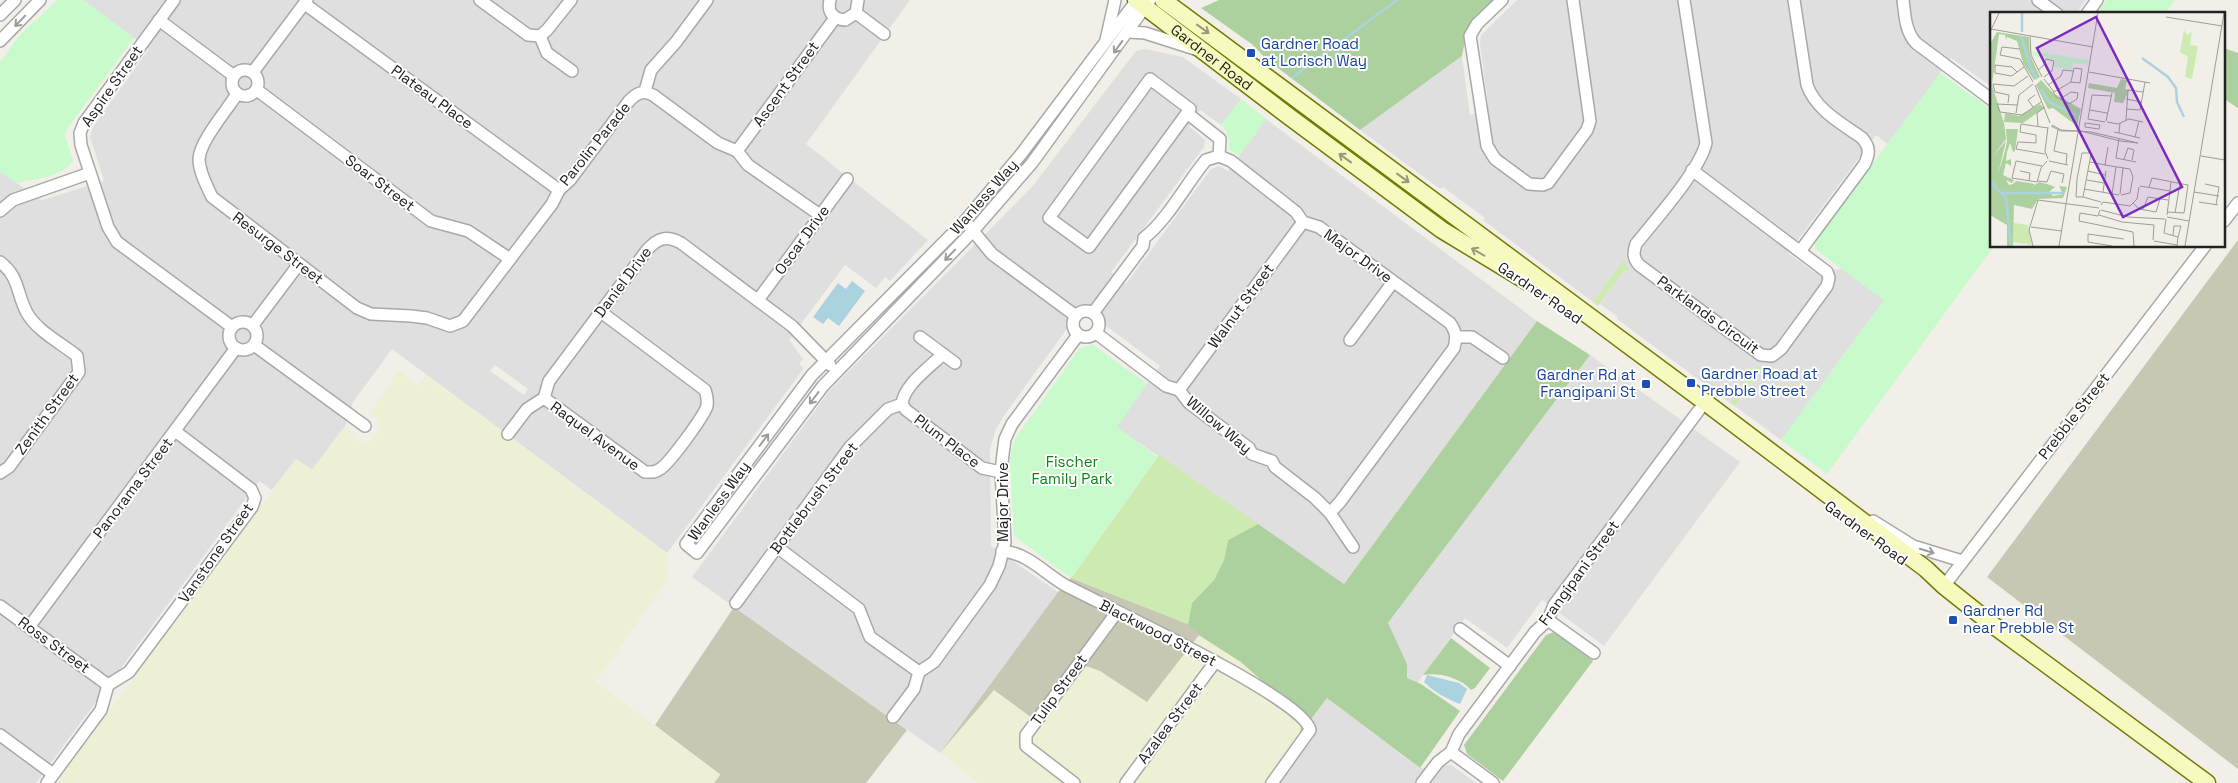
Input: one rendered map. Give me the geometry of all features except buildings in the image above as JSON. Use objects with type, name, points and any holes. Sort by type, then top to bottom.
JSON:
[{"type":"street","points":[[0,15],[15,0]]},
{"type":"street","points":[[0,41],[40,0]]},
{"type":"street","name":"Aspire Street","points":[[174,0],[84,122],[80,133],[81,145],[108,227],[117,242],[232,327]]},
{"type":"street","points":[[480,0],[528,35],[540,36],[571,0]]},
{"type":"street","points":[[645,91],[651,70],[676,42],[707,0]]},
{"type":"street","points":[[830,0],[829,9],[835,18],[845,20],[856,13],[858,0]]},
{"type":"street","points":[[1105,44],[1115,0]]},
{"type":"street","name":"Gardner Road","points":[[1163,0],[1634,348],[1929,571],[1944,586],[1993,625],[2207,783]]},
{"type":"street","points":[[1177,0],[1184,15]]},
{"type":"street","points":[[1502,0],[1477,24],[1470,36],[1487,146],[1495,159],[1529,184],[1536,186],[1548,182],[1587,130],[1590,121],[1573,0]]},
{"type":"street","name":"Parklands Circuit","points":[[1684,0],[1706,143],[1703,154],[1692,170],[1636,244],[1634,258],[1639,265],[1761,354],[1767,356],[1777,353],[1829,283],[1827,272],[1824,267],[1692,170]]},
{"type":"street","points":[[1794,0],[1807,85],[1811,97],[1818,105],[1862,138],[1866,143],[1869,153],[1864,165],[1800,250]]},
{"type":"street","points":[[1903,0],[1907,28],[1910,36],[1916,43],[1990,98]]},
{"type":"street","points":[[2038,0],[2054,12]]},
{"type":"street","points":[[2088,12],[2097,0]]},
{"type":"street","name":"Wanless Way","points":[[1141,1],[1129,32],[1032,162],[973,231],[823,386],[697,553],[686,544],[812,375],[965,221],[1022,153],[1105,44],[1141,1]]},
{"type":"street","name":"Gardner Road","points":[[1141,1],[1291,118],[1442,230],[1520,276],[1925,576],[1944,586]]},
{"type":"street","points":[[253,72],[306,2]]},
{"type":"street","name":"Plateau Place","points":[[306,2],[559,190]]},
{"type":"street","points":[[856,13],[884,34]]},
{"type":"street","name":"Ascent Street","points":[[737,151],[835,18]]},
{"type":"street","points":[[159,20],[234,76]]},
{"type":"street","points":[[1129,32],[1145,32],[1207,52]]},
{"type":"street","points":[[540,36],[547,52],[572,71]]},
{"type":"street","points":[[243,70],[253,72],[259,80],[257,90],[250,96],[237,94],[232,85],[234,76],[243,70]]},
{"type":"street","points":[[1150,79],[1190,109],[1187,113],[1089,247],[1049,218],[1150,79]]},
{"type":"street","name":"Soar Street","points":[[257,90],[431,221],[468,230],[510,259]]},
{"type":"street","name":"Parolin Parade","points":[[455,325],[463,321],[552,204],[559,190],[570,180],[629,101],[637,94],[645,91],[718,143],[737,151],[748,165],[820,216]]},
{"type":"street","name":"Resurge Street","points":[[237,94],[204,145],[199,159],[203,177],[212,197],[357,308],[377,315],[427,318],[444,325],[455,325]]},
{"type":"street","points":[[1093,313],[1143,246],[1144,238],[1158,227],[1164,215],[1206,160],[1219,156],[1220,139],[1187,113]]},
{"type":"street","name":"Major Drive","points":[[1219,156],[1231,161],[1289,206],[1303,222],[1319,227],[1450,323],[1457,337]]},
{"type":"street","points":[[0,211],[13,200],[90,173]]},
{"type":"street","name":"Oscar Drive","points":[[758,300],[847,179]]},
{"type":"street","points":[[2226,218],[2238,203]]},
{"type":"street","points":[[965,221],[992,254],[1076,316]]},
{"type":"street","name":"Walnut Street","points":[[1179,390],[1303,222]]},
{"type":"street","name":"Daniel Drive","points":[[544,398],[549,380],[647,250],[654,242],[662,238],[671,238],[681,243],[758,300],[792,326],[837,371]]},
{"type":"street","name":"Prebble Street","points":[[1944,586],[2203,248]]},
{"type":"street","name":"Zenith Street","points":[[0,262],[16,279],[26,312],[34,324],[77,356],[80,363],[79,372],[9,467],[0,473]]},
{"type":"street","points":[[253,325],[300,264]]},
{"type":"street","points":[[1350,340],[1393,282]]},
{"type":"street","points":[[1086,311],[1093,313],[1099,322],[1096,332],[1085,338],[1078,334],[1073,324],[1076,316],[1086,311]]},
{"type":"street","name":"Raquel Avenue","points":[[544,398],[645,472],[653,473],[669,462],[702,416],[707,408],[708,398],[705,390],[601,312]]},
{"type":"street","points":[[242,322],[253,325],[258,335],[254,345],[245,350],[236,348],[230,340],[232,327],[242,322]]},
{"type":"street","name":"Willow Way","points":[[1096,332],[1166,386],[1179,390],[1189,402],[1249,448],[1252,454],[1272,461],[1275,467],[1315,498],[1330,513],[1353,547]]},
{"type":"street","name":"Major Drive","points":[[893,717],[914,689],[919,672],[934,662],[990,585],[999,566],[1005,542],[1001,472],[1006,439],[1012,424],[1078,334]]},
{"type":"street","points":[[920,337],[955,363]]},
{"type":"street","points":[[1330,513],[1454,348],[1457,337],[1472,337],[1504,358]]},
{"type":"street","points":[[254,345],[365,426]]},
{"type":"street","name":"Panorama Street","points":[[29,627],[236,348]]},
{"type":"street","name":"Plum Place","points":[[943,354],[908,389],[902,398],[902,404],[906,410],[982,468],[1001,472]]},
{"type":"street","points":[[508,434],[527,409],[544,398]]},
{"type":"street","name":"Bottlebrush Street","points":[[736,603],[850,447],[888,409],[902,404]]},
{"type":"street","name":"Frangipani Street","points":[[1422,783],[1438,762],[1451,752],[1460,734],[1534,632],[1548,620],[1554,605],[1700,410]]},
{"type":"street","name":"Vanstone Street","points":[[108,685],[129,672],[252,508],[255,498],[251,489],[175,431]]},
{"type":"street","points":[[1853,514],[1877,523],[1913,546],[1962,561]]},
{"type":"street","points":[[777,547],[859,609],[870,637],[919,672]]},
{"type":"street","name":"Blackwood Street","points":[[1002,551],[1014,552],[1023,556],[1063,584],[1215,662],[1293,709],[1309,725],[1310,730],[1272,783]]},
{"type":"street","name":"Ross Street","points":[[0,606],[108,685]]},
{"type":"street","name":"Tulip Street","points":[[1074,783],[1026,746],[1026,735],[1117,612]]},
{"type":"street","points":[[1548,620],[1594,653]]},
{"type":"street","points":[[1460,629],[1510,666]]},
{"type":"street","name":"Azalea Street","points":[[1126,783],[1215,662]]},
{"type":"street","points":[[0,735],[50,779],[101,710],[108,685]]},
{"type":"street","points":[[1451,752],[1493,783]]},
{"type":"shaded area","points":[[83,0],[910,0],[806,144],[928,240],[890,281],[885,277],[876,288],[845,265],[789,340],[803,359],[799,364],[804,368],[667,553],[392,349],[353,402],[345,426],[312,470],[296,459],[272,490],[259,481],[36,783],[0,783],[0,172],[42,200],[104,181],[90,137],[93,127],[149,49]],"holes":[[[495,365],[528,389],[524,395],[490,371]]]},
{"type":"shaded area","points":[[1517,0],[2086,0],[2077,12],[1990,12],[1990,86],[1951,58],[1888,144],[1876,135],[1788,253],[1814,272],[1842,269],[1884,300],[1781,440],[1735,406],[1762,369],[1757,365],[1730,403],[1617,319],[1618,317],[1600,304],[1624,271],[1624,262],[1593,302],[1483,220],[1485,218],[1443,187],[1440,189],[1360,130],[1462,56],[1470,116],[1488,104],[1480,43],[1481,35]]},
{"type":"shaded area","points":[[1145,49],[1183,57],[1241,99],[1221,125],[1200,110],[1189,126],[1205,140],[1204,147],[1111,272],[1126,284],[1211,169],[1219,166],[1228,171],[1266,119],[1537,321],[1344,584],[1116,427],[1160,366],[1082,308],[1003,417],[996,429],[990,449],[991,546],[1058,592],[940,753],[692,577],[830,390],[1032,187],[1136,51]]},
{"type":"shaded area","points":[[2238,240],[2238,769],[1987,577]]},
{"type":"shaded area","points":[[1590,355],[1740,462],[1604,646],[1542,600],[1507,648],[1465,618],[1410,693],[1362,658]]},
{"type":"shaded area","points":[[399,370],[418,386],[426,375],[667,553],[668,579],[596,682],[720,774],[714,783],[56,783],[296,459],[312,470],[345,426],[350,430],[355,439],[361,443],[368,443],[374,437],[380,428],[378,421],[370,413]]},
{"type":"shaded area","points":[[1071,578],[1188,624],[1327,698],[940,753],[1058,592]]},
{"type":"shaded area","points":[[734,607],[907,730],[866,783],[714,783],[720,775],[655,725]]},
{"type":"shaded area","points":[[1199,635],[1241,662],[1302,716],[1300,734],[1263,783],[979,783],[940,753],[994,690],[1039,723],[1086,666],[1100,671],[1147,702]]},
{"type":"shaded area","points":[[1327,698],[1419,768],[1451,765],[1476,783],[1263,783]]},
{"type":"green space","points":[[57,0],[83,0],[134,38],[67,129],[65,135],[73,161],[62,171],[55,174],[17,183],[0,172],[0,62],[20,35]]},
{"type":"green space","points":[[1219,0],[1496,0],[1465,41],[1462,56],[1360,130],[1266,59],[1253,45],[1201,8]]},
{"type":"green space","points":[[2106,0],[2175,0],[2166,12],[2097,12]]},
{"type":"green space","points":[[2226,49],[2238,53],[2238,108],[2226,100]]},
{"type":"green space","points":[[1940,73],[1990,109],[1990,248],[1993,248],[1827,474],[1781,440],[1884,300],[1815,249],[1815,242]]},
{"type":"green space","points":[[1241,99],[1266,119],[1239,156],[1229,149],[1226,130],[1221,125]]},
{"type":"green space","points":[[1623,261],[1630,270],[1624,271],[1598,306],[1593,302]]},
{"type":"green space","points":[[1537,321],[1590,355],[1388,623],[1407,664],[1407,678],[1421,684],[1460,711],[1420,768],[1327,698],[1300,734],[1302,716],[1241,662],[1199,635],[1188,624],[1192,603],[1214,580],[1224,560],[1228,540],[1258,524],[1344,584]]},
{"type":"green space","name":"Fischer Family Park","points":[[1092,344],[1147,384],[1117,427],[1157,457],[1071,578],[1014,536],[1011,452],[1015,439],[1079,349]]},
{"type":"green space","points":[[1757,365],[1762,368],[1735,406],[1730,403]]},
{"type":"green space","points":[[1159,455],[1258,524],[1228,540],[1224,560],[1214,580],[1192,603],[1188,624],[1071,578]]},
{"type":"green space","points":[[1554,632],[1593,661],[1503,781],[1467,754],[1464,745],[1546,635]]},
{"type":"green space","points":[[1451,638],[1490,668],[1475,688],[1471,690],[1456,679],[1436,674],[1423,675]]},
{"type":"water","points":[[852,281],[865,291],[839,326],[828,318],[823,324],[813,317],[838,283],[846,289]]},
{"type":"water","points":[[1427,675],[1459,683],[1467,689],[1460,704],[1428,686],[1424,682]]},
{"type":"waterway","points":[[1293,77],[1397,0]]},
{"type":"place","name":"Gardner Road at Lorisch Way","points":[[1251,53]]},
{"type":"place","name":"Gardner Road at Prebble Street","points":[[1691,383]]},
{"type":"place","name":"Gardner Rd at Frangipani St","points":[[1646,384]]},
{"type":"place","name":"Gardner Rd near Prebble St","points":[[1953,620]]}]
